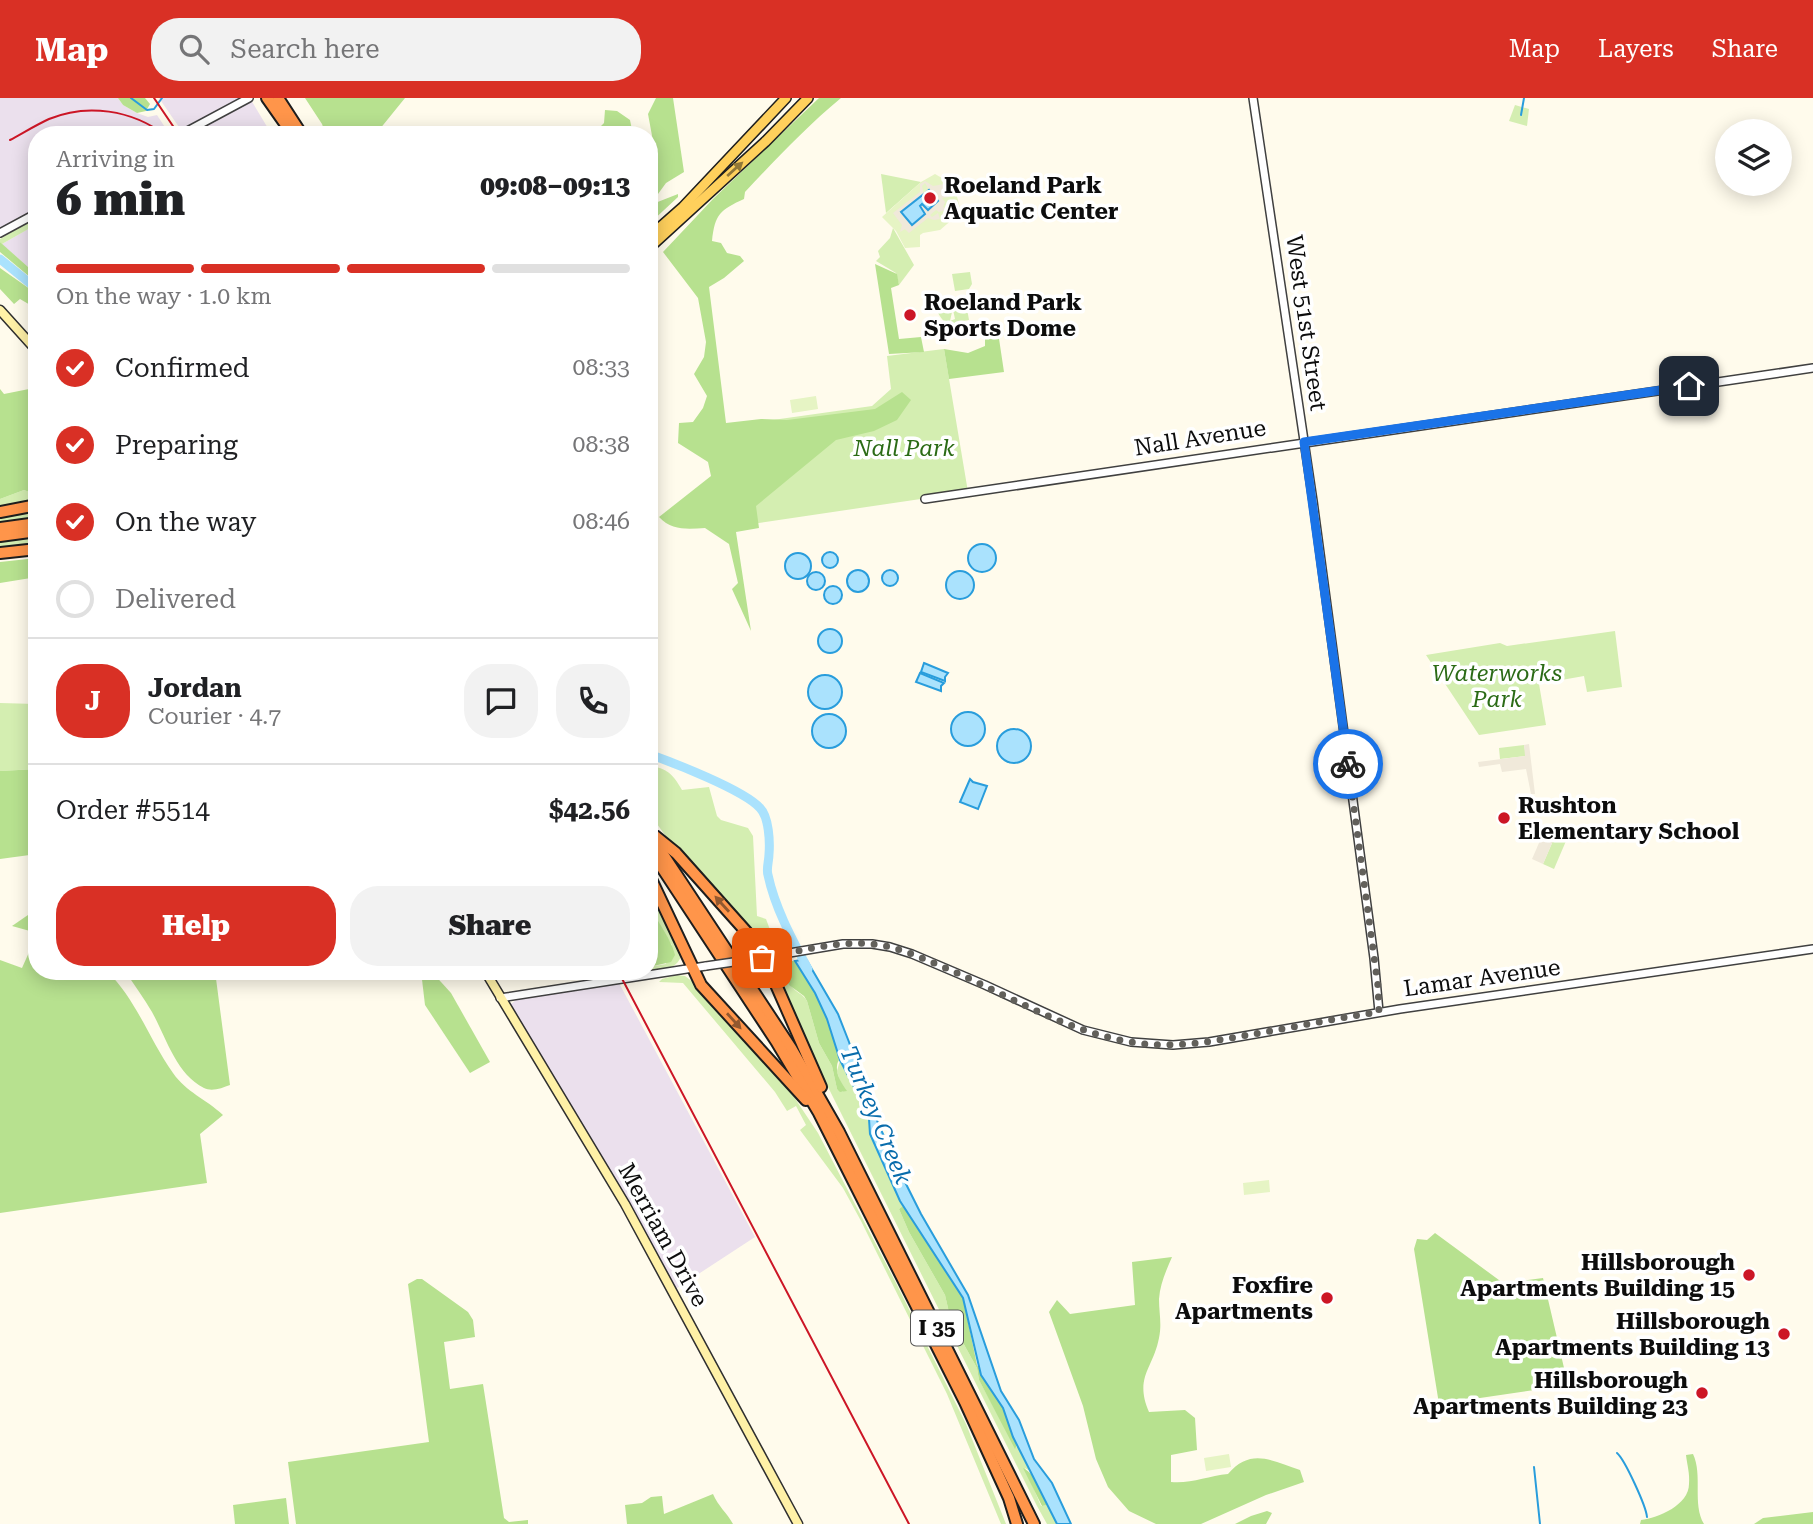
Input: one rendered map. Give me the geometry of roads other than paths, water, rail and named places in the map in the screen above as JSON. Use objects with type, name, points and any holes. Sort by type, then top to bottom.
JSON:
[{"type":"highway","points":[[268,98],[280,105],[295,126]]},
{"type":"highway","points":[[280,105],[289,126]]},
{"type":"highway","points":[[0,512],[28,507]]},
{"type":"highway","points":[[0,528],[28,524]]},
{"type":"highway","points":[[0,536],[28,532]]},
{"type":"highway","points":[[0,553],[28,550]]},
{"type":"highway","points":[[658,839],[676,853],[759,946],[758,958],[802,1042],[839,1132]]},
{"type":"highway","name":"I 35","points":[[658,846],[791,1048],[839,1132],[1034,1524]]},
{"type":"highway","name":"I 35","points":[[658,862],[776,1041],[819,1113],[965,1402],[1009,1498],[1017,1524]]},
{"type":"highway","points":[[658,893],[701,985],[819,1113]]},
{"type":"main road","points":[[658,229],[786,98]]},
{"type":"main road","points":[[658,240],[765,142],[808,98]]},
{"type":"main road","points":[[0,310],[28,341]]},
{"type":"main road","name":"Merriam Drive","points":[[490,980],[625,1204],[798,1524]]},
{"type":"street","points":[[197,126],[249,98]]},
{"type":"street","name":"West 51st Street","points":[[1253,98],[1304,442],[1379,1012]]},
{"type":"street","points":[[1,233],[28,218]]},
{"type":"street","name":"Nall Avenue","points":[[925,499],[1813,368]]},
{"type":"street","name":"Lamar Avenue","points":[[658,973],[857,943],[899,949],[985,985],[1074,1027],[1142,1044],[1173,1045],[1208,1042],[1379,1012],[1813,949]]},
{"type":"street","name":"Lamar Avenue","points":[[500,998],[613,980]]},
{"type":"water","points":[[929,190],[938,201],[928,210],[922,204],[920,206],[925,214],[912,225],[901,212]]},
{"type":"water","points":[[982,544],[992,548],[996,558],[992,568],[982,572],[972,568],[968,558],[972,548]]},
{"type":"water","points":[[830,552],[836,554],[836,566],[830,568],[824,566],[822,560],[824,554]]},
{"type":"water","points":[[798,553],[807,557],[811,566],[807,575],[798,579],[789,575],[785,566],[789,557]]},
{"type":"water","points":[[858,570],[866,573],[869,581],[866,589],[858,592],[850,589],[847,581],[850,573]]},
{"type":"water","points":[[890,570],[896,572],[896,584],[890,586],[884,584],[882,578],[884,572]]},
{"type":"water","points":[[960,571],[970,575],[974,585],[970,595],[960,599],[950,595],[946,585],[950,575]]},
{"type":"water","points":[[816,572],[822,575],[825,581],[822,587],[816,590],[810,587],[807,581],[810,575]]},
{"type":"water","points":[[833,586],[839,589],[842,595],[839,601],[833,604],[827,601],[824,595],[827,589]]},
{"type":"water","points":[[830,629],[838,633],[842,641],[838,649],[830,653],[822,649],[818,641],[822,633]]},
{"type":"water","points":[[924,663],[948,673],[945,681],[921,672]]},
{"type":"water","points":[[920,673],[944,683],[941,691],[916,682]]},
{"type":"water","points":[[825,675],[837,680],[842,692],[837,704],[825,709],[813,704],[808,692],[813,680]]},
{"type":"water","points":[[968,712],[980,717],[985,729],[980,741],[968,746],[956,741],[951,729],[956,717]]},
{"type":"water","points":[[829,714],[841,719],[846,731],[841,743],[829,748],[817,743],[812,731],[817,719]]},
{"type":"water","points":[[1014,729],[1026,734],[1031,746],[1026,758],[1014,763],[1002,758],[997,746],[1002,734]]},
{"type":"water","points":[[970,779],[987,786],[978,809],[960,802]]},
{"type":"water","points":[[806,959],[838,1014],[867,1098],[898,1168],[968,1295],[1001,1391],[1019,1420],[1034,1459],[1052,1483],[1071,1524],[1057,1524],[1013,1437],[1003,1408],[981,1375],[963,1298],[900,1201],[870,1134],[869,1119],[863,1104],[840,1060],[827,1019],[795,961]]},
{"type":"waterway","points":[[131,98],[147,110],[154,109],[162,98]]},
{"type":"waterway","points":[[1521,115],[1524,98]]},
{"type":"waterway","name":"Turkey Creek","points":[[0,259],[28,282]]},
{"type":"waterway","name":"Turkey Creek","points":[[658,757],[724,785],[752,801],[763,812],[769,837],[767,870],[771,887],[808,969]]},
{"type":"waterway","points":[[1617,1453],[1635,1484],[1647,1517]]},
{"type":"waterway","points":[[1534,1467],[1540,1524]]},
{"type":"railway","points":[[154,98],[173,126]]},
{"type":"railway","points":[[36,126],[64,114],[94,110],[124,115],[152,126]]},
{"type":"railway","points":[[10,140],[28,130]]},
{"type":"railway","points":[[623,980],[909,1524]]},
{"type":"place","name":"Roeland Park Aquatic Center","points":[[930,198]]},
{"type":"place","name":"Roeland Park Sports Dome","points":[[910,315]]},
{"type":"place","name":"Rushton Elementary School","points":[[1504,818]]},
{"type":"place","name":"Hillsborough Apartments Building 15","points":[[1749,1275]]},
{"type":"place","name":"Foxfire Apartments","points":[[1327,1298]]},
{"type":"place","name":"Hillsborough Apartments Building 13","points":[[1784,1334]]},
{"type":"place","name":"Hillsborough Apartments Building 23","points":[[1702,1393]]},
{"type":"park label","name":"Nall Park","points":[[904,448]]},
{"type":"park label","name":"Waterworks Park","points":[[1497,686]]}]
